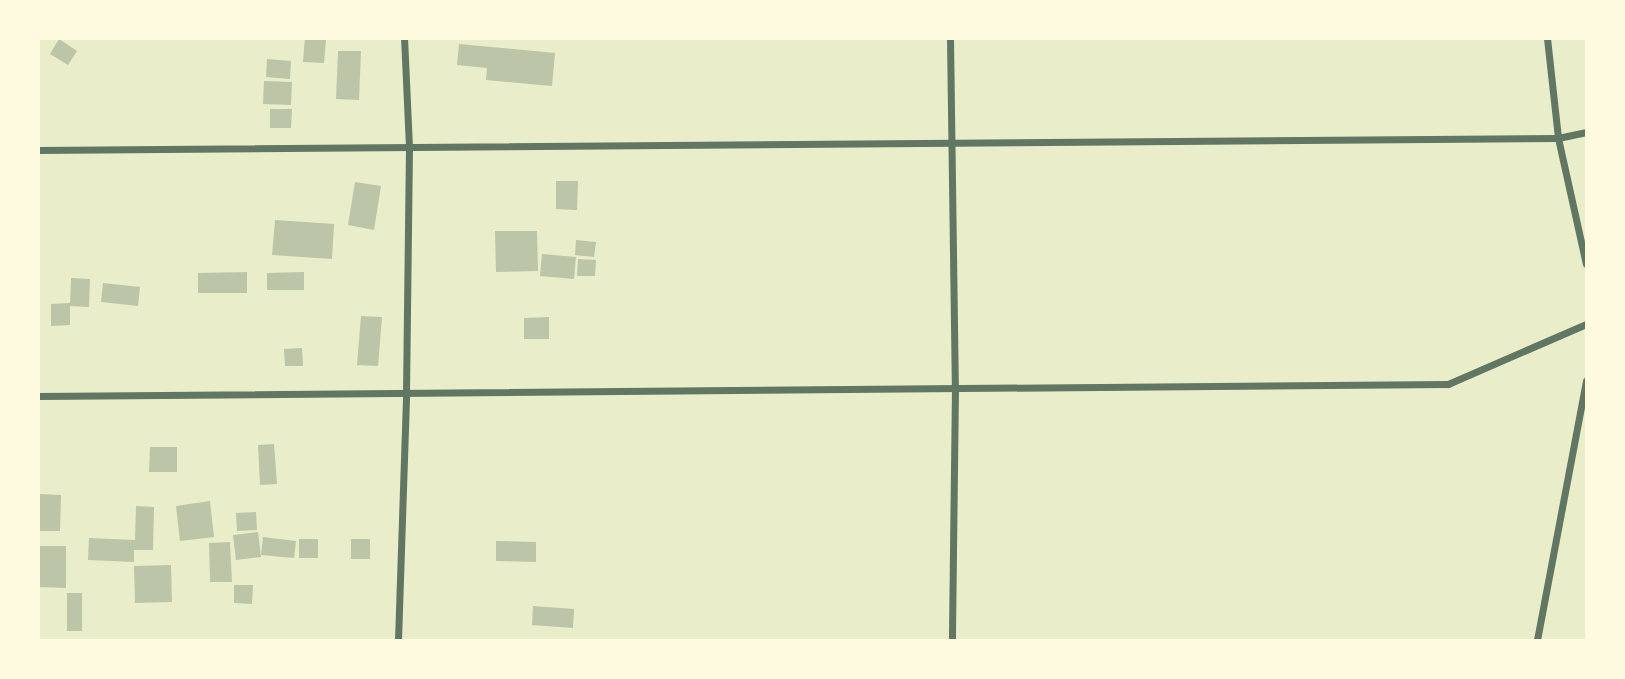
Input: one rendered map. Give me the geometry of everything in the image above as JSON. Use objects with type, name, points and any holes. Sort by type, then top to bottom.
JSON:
[{"type":"street","points":[[398,640],[406,393],[409,147],[404,38]]},
{"type":"street","points":[[950,38],[955,388],[952,640]]},
{"type":"street","points":[[1547,38],[1558,138],[1587,264]]},
{"type":"street","points":[[38,150],[1558,138],[1587,132]]},
{"type":"street","points":[[38,396],[1448,384],[1587,324]]},
{"type":"street","points":[[1537,640],[1587,382]]},
{"type":"building","points":[[305,38],[326,40],[324,63],[303,62]]},
{"type":"building","points":[[59,39],[77,51],[68,65],[50,54]]},
{"type":"building","points":[[459,44],[555,53],[552,86],[486,80],[487,68],[457,65]]},
{"type":"building","points":[[338,51],[361,51],[359,100],[336,99]]},
{"type":"building","points":[[267,59],[291,61],[290,79],[266,77]]},
{"type":"building","points":[[264,81],[292,82],[291,105],[263,104]]},
{"type":"building","points":[[270,109],[292,109],[291,128],[270,128]]},
{"type":"building","points":[[556,181],[578,181],[577,210],[556,209]]},
{"type":"building","points":[[355,182],[381,186],[374,230],[348,225]]},
{"type":"building","points":[[275,220],[334,224],[332,259],[272,255]]},
{"type":"building","points":[[495,231],[537,231],[538,271],[496,272]]},
{"type":"building","points":[[576,240],[596,242],[594,257],[575,255]]},
{"type":"building","points":[[542,254],[576,257],[574,279],[540,276]]},
{"type":"building","points":[[578,259],[596,260],[595,276],[577,276]]},
{"type":"building","points":[[247,272],[247,293],[198,293],[198,273]]},
{"type":"building","points":[[304,272],[304,290],[267,290],[267,273]]},
{"type":"building","points":[[71,278],[90,279],[89,307],[70,306],[70,325],[51,326],[51,304],[70,303]]},
{"type":"building","points":[[103,283],[140,287],[138,306],[101,302]]},
{"type":"building","points":[[361,316],[382,317],[378,366],[357,365]]},
{"type":"building","points":[[549,317],[549,339],[524,339],[524,318]]},
{"type":"building","points":[[302,348],[303,366],[285,366],[284,349]]},
{"type":"building","points":[[274,444],[277,484],[260,485],[258,445]]},
{"type":"building","points":[[150,447],[177,447],[177,472],[149,472]]},
{"type":"building","points":[[38,494],[61,495],[60,531],[38,531]]},
{"type":"building","points":[[210,501],[214,537],[180,541],[176,506]]},
{"type":"building","points":[[136,506],[154,507],[153,550],[134,550],[134,562],[88,560],[89,538],[135,540]]},
{"type":"building","points":[[256,512],[257,530],[237,531],[236,513]]},
{"type":"building","points":[[258,532],[261,557],[236,560],[233,535]]},
{"type":"building","points":[[263,537],[296,541],[294,558],[261,555]]},
{"type":"building","points":[[299,539],[318,539],[318,558],[299,558]]},
{"type":"building","points":[[351,539],[370,539],[370,559],[351,559]]},
{"type":"building","points":[[496,541],[536,542],[536,562],[496,561]]},
{"type":"building","points":[[230,542],[232,582],[210,582],[209,543]]},
{"type":"building","points":[[38,546],[66,546],[66,588],[38,587]]},
{"type":"building","points":[[171,565],[172,602],[135,603],[134,566]]},
{"type":"building","points":[[234,585],[253,585],[252,604],[234,603]]},
{"type":"building","points":[[67,593],[82,593],[82,631],[67,631]]},
{"type":"building","points":[[533,606],[574,609],[573,628],[532,625]]}]
